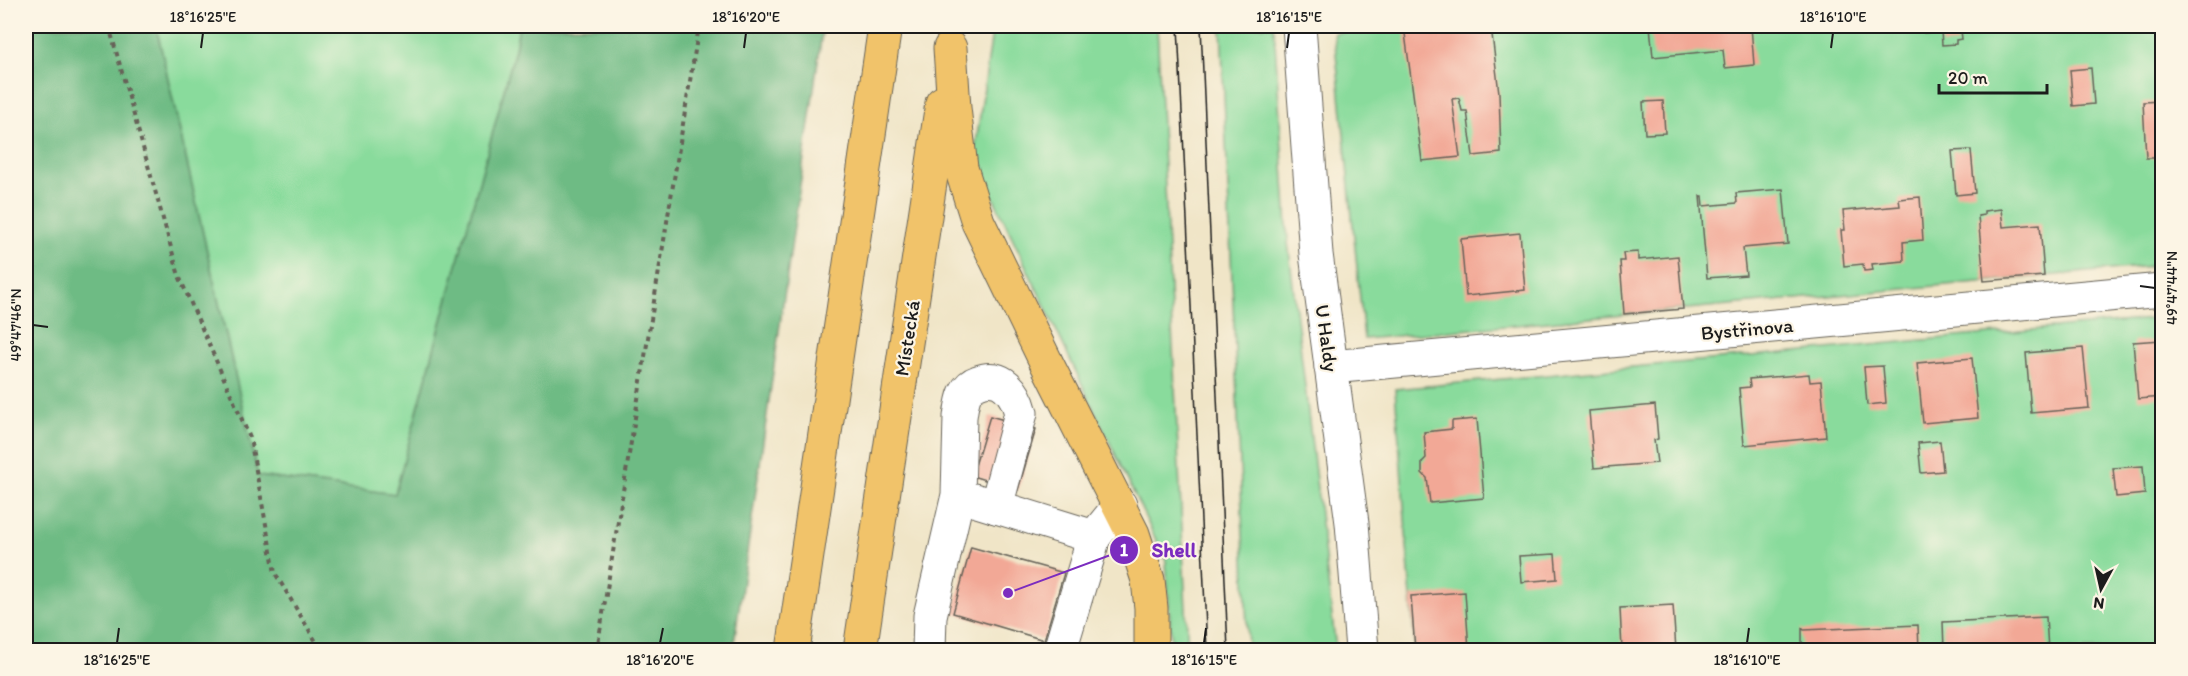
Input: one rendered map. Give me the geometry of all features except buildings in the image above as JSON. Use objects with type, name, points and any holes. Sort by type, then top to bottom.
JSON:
[{"type":"highway","points":[[794,651],[885,26]]},
{"type":"highway","points":[[952,37],[954,108],[961,168],[978,222],[1047,366],[1133,534],[1148,580],[1151,608],[1151,651]]},
{"type":"highway","name":"Místecká","points":[[860,651],[952,37]]},
{"type":"street","name":"U Haldy","points":[[1299,26],[1310,197],[1356,557],[1362,651]]},
{"type":"street","name":"Bystřinova","points":[[1331,367],[2163,290]]},
{"type":"street","points":[[929,651],[930,616],[958,495],[960,417],[965,393],[972,384],[983,380],[1004,382],[1018,401],[1021,413],[996,507]]},
{"type":"street","points":[[958,495],[1094,537]]},
{"type":"street","points":[[1060,651],[1094,537],[1120,505]]},
{"type":"path","points":[[109,26],[179,276],[250,438],[275,573],[321,651]]},
{"type":"path","points":[[597,651],[699,26]]},
{"type":"green space","points":[[26,26],[156,26],[258,476],[395,494],[515,50],[519,26],[823,26],[733,650],[26,650]]},
{"type":"green space","points":[[156,26],[519,26],[515,50],[395,494],[258,476]]},
{"type":"green space","points":[[993,26],[1157,26],[1188,650],[1172,650],[1166,561],[974,157]]},
{"type":"green space","points":[[1221,26],[1274,26],[1288,242],[1336,650],[1248,650]]},
{"type":"green space","points":[[1412,26],[2162,26],[2162,265],[1364,339],[1334,33]]},
{"type":"green space","points":[[2162,318],[2162,650],[1415,650],[1395,389]]},
{"type":"tram line","points":[[1178,26],[1207,650]]},
{"type":"tram line","points":[[1201,26],[1228,650]]},
{"type":"place","name":"Shell","points":[[1008,593]]}]
